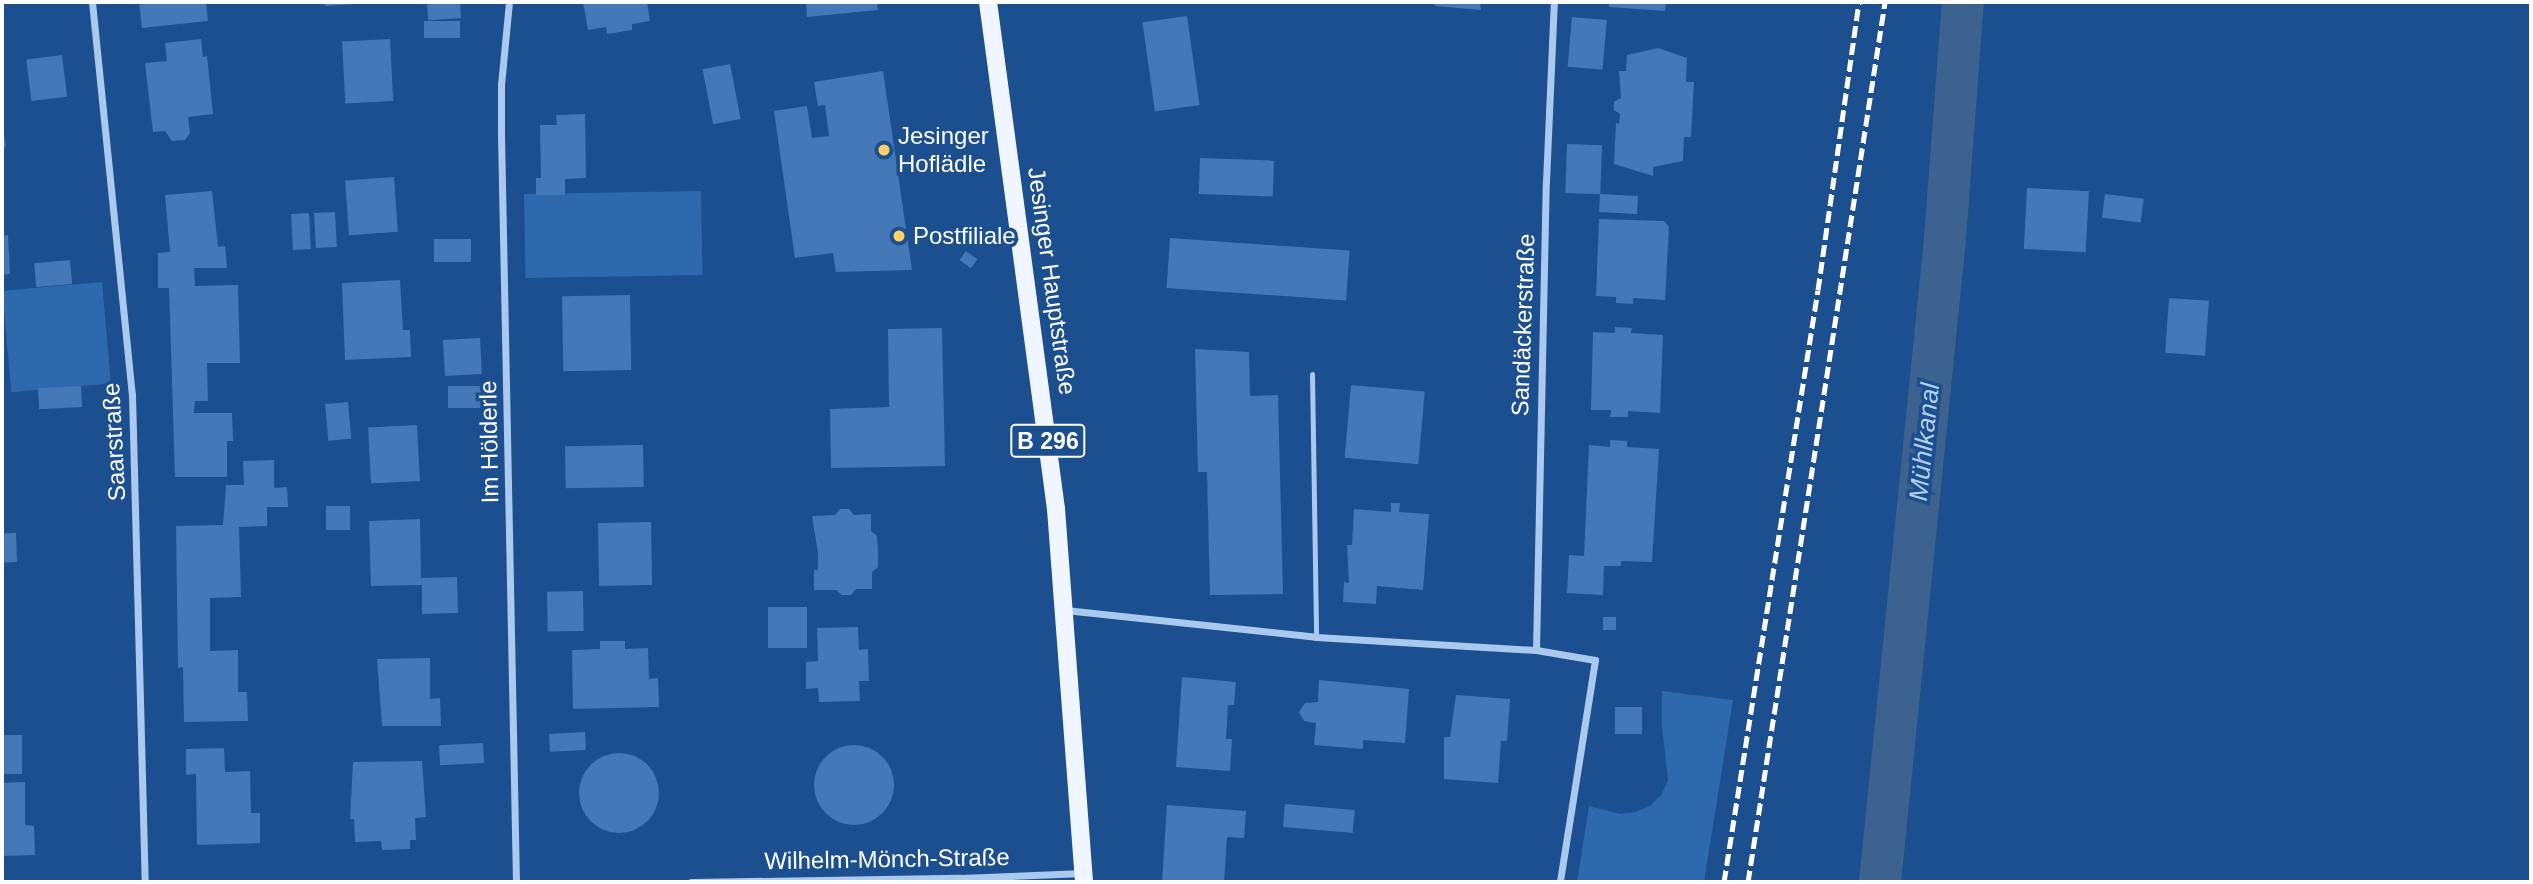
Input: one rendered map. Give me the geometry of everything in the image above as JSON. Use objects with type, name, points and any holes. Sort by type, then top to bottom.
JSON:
[{"type":"main road","name":"Jesinger Hauptstraße","points":[[988,2],[1045,413],[1065,610],[1084,877]]},
{"type":"street","name":"Saarstraße","points":[[92,2],[132,395],[145,882]]},
{"type":"street","name":"Im Hölderle","points":[[509,2],[501,85],[501,135],[516,882]]},
{"type":"street","name":"Sandäckerstraße","points":[[1536,650],[1546,182],[1554,2]]},
{"type":"street","points":[[1065,610],[1316,637],[1536,650],[1595,660],[1560,882]]},
{"type":"street","name":"Wilhelm-Mönch-Straße","points":[[691,882],[1084,877]]},
{"type":"lane","points":[[1312,374],[1316,637]]},
{"type":"shaded area","points":[[701,191],[702,275],[525,278],[524,194]]},
{"type":"shaded area","points":[[102,282],[111,384],[11,392],[2,291]]},
{"type":"shaded area","points":[[1662,691],[1733,700],[1704,882],[1577,882],[1589,806],[1620,814],[1636,812],[1650,806],[1662,794],[1668,780],[1662,726]]},
{"type":"building","points":[[139,2],[206,2],[208,21],[142,28]]},
{"type":"building","points":[[324,2],[355,2],[356,4],[325,6]]},
{"type":"building","points":[[460,2],[461,18],[428,20],[427,4]]},
{"type":"building","points":[[583,2],[647,2],[650,21],[632,24],[632,30],[607,34],[606,27],[588,30]]},
{"type":"building","points":[[806,2],[877,2],[878,10],[807,17]]},
{"type":"building","points":[[1435,2],[1480,2],[1481,10],[1435,6]]},
{"type":"building","points":[[1609,2],[1666,2],[1665,11],[1609,7]]},
{"type":"building","points":[[1187,16],[1200,105],[1155,111],[1142,22]]},
{"type":"building","points":[[1572,17],[1607,20],[1603,70],[1568,67]]},
{"type":"building","points":[[424,21],[460,21],[460,38],[424,38]]},
{"type":"building","points":[[201,39],[203,57],[207,56],[213,114],[188,117],[190,133],[185,140],[172,141],[165,131],[153,132],[145,63],[167,61],[165,43]]},
{"type":"building","points":[[390,39],[393,101],[345,103],[342,42]]},
{"type":"building","points":[[1658,48],[1687,58],[1686,82],[1694,82],[1691,137],[1684,137],[1683,161],[1653,167],[1653,176],[1614,164],[1616,123],[1619,124],[1620,114],[1614,110],[1614,102],[1621,98],[1619,71],[1626,71],[1627,55]]},
{"type":"building","points":[[62,55],[67,97],[31,101],[26,59]]},
{"type":"building","points":[[730,64],[741,119],[713,124],[703,69]]},
{"type":"building","points":[[883,71],[912,270],[836,272],[833,253],[795,258],[774,111],[807,106],[812,138],[829,136],[825,105],[818,106],[814,82]]},
{"type":"building","points":[[585,114],[586,178],[565,179],[565,195],[536,195],[536,178],[541,178],[540,125],[557,125],[556,115]]},
{"type":"building","points":[[3,129],[6,147],[2,147]]},
{"type":"building","points":[[1567,144],[1602,145],[1600,194],[1565,193]]},
{"type":"building","points":[[1200,158],[1274,161],[1273,197],[1199,194]]},
{"type":"building","points":[[394,177],[398,232],[349,235],[345,180]]},
{"type":"building","points":[[2027,188],[2089,191],[2086,252],[2024,249]]},
{"type":"building","points":[[212,191],[218,247],[225,246],[227,268],[194,268],[195,286],[238,285],[240,363],[207,363],[208,401],[195,401],[194,413],[232,413],[233,441],[227,441],[227,477],[175,477],[169,288],[158,288],[158,253],[170,252],[165,195]]},
{"type":"building","points":[[1600,194],[1638,196],[1637,214],[1599,212]]},
{"type":"building","points":[[2105,194],[2144,199],[2141,223],[2102,218]]},
{"type":"building","points":[[335,212],[337,247],[316,248],[314,213]]},
{"type":"building","points":[[309,213],[311,249],[293,250],[291,214]]},
{"type":"building","points":[[1599,219],[1664,221],[1669,227],[1665,300],[1633,298],[1633,304],[1616,303],[1616,297],[1596,296]]},
{"type":"building","points":[[8,235],[10,274],[2,275],[2,236]]},
{"type":"building","points":[[1170,238],[1350,251],[1346,300],[1167,288]]},
{"type":"building","points":[[434,239],[471,239],[471,262],[434,262]]},
{"type":"building","points":[[966,251],[977,259],[971,268],[960,260]]},
{"type":"building","points":[[70,260],[72,284],[36,287],[34,263]]},
{"type":"building","points":[[400,280],[403,330],[410,330],[411,357],[345,360],[342,283]]},
{"type":"building","points":[[630,295],[631,370],[563,371],[562,296]]},
{"type":"building","points":[[2169,298],[2209,301],[2205,356],[2165,353]]},
{"type":"building","points":[[1615,327],[1632,328],[1631,333],[1663,335],[1660,413],[1628,411],[1628,417],[1610,417],[1611,410],[1591,410],[1593,332],[1615,333]]},
{"type":"building","points":[[942,328],[945,466],[831,468],[830,409],[889,407],[888,329]]},
{"type":"building","points":[[480,338],[482,374],[445,376],[443,340]]},
{"type":"building","points":[[1195,349],[1249,352],[1250,396],[1278,395],[1283,594],[1210,595],[1207,472],[1198,472]]},
{"type":"building","points":[[1351,385],[1425,391],[1418,464],[1345,458]]},
{"type":"building","points":[[81,386],[82,407],[39,409],[38,388]]},
{"type":"building","points":[[448,386],[484,386],[484,408],[448,408]]},
{"type":"building","points":[[348,402],[351,439],[328,441],[325,404]]},
{"type":"building","points":[[417,425],[420,481],[371,483],[368,428]]},
{"type":"building","points":[[1610,440],[1627,441],[1627,447],[1659,449],[1652,562],[1621,561],[1621,566],[1604,566],[1603,595],[1567,593],[1569,555],[1584,556],[1589,445],[1610,447]]},
{"type":"building","points":[[643,445],[644,487],[566,488],[565,446]]},
{"type":"building","points":[[274,460],[274,488],[287,487],[288,507],[267,507],[267,526],[239,527],[241,597],[210,598],[210,651],[238,650],[238,692],[247,692],[248,721],[184,722],[183,667],[178,668],[176,526],[223,525],[226,485],[244,485],[243,461]]},
{"type":"building","points":[[1391,503],[1400,503],[1399,512],[1429,514],[1423,590],[1377,586],[1376,604],[1343,602],[1344,582],[1349,583],[1347,545],[1352,545],[1354,509],[1391,512]]},
{"type":"building","points":[[326,506],[350,506],[350,530],[326,530]]},
{"type":"building","points":[[840,509],[849,509],[854,515],[871,514],[871,531],[877,536],[878,567],[872,572],[872,589],[856,589],[851,595],[842,595],[836,590],[814,590],[814,570],[818,570],[818,553],[812,516],[835,515]]},
{"type":"building","points":[[420,519],[421,578],[457,577],[458,613],[422,614],[422,585],[371,586],[369,521]]},
{"type":"building","points":[[651,522],[652,585],[599,586],[598,523]]},
{"type":"building","points":[[2,533],[16,533],[17,562],[3,562]]},
{"type":"building","points":[[583,591],[584,631],[548,632],[547,592]]},
{"type":"building","points":[[768,607],[807,607],[807,648],[768,648]]},
{"type":"building","points":[[1603,617],[1616,617],[1616,630],[1603,630]]},
{"type":"building","points":[[858,627],[859,650],[868,649],[869,681],[859,681],[860,701],[819,702],[818,688],[806,689],[806,662],[818,661],[817,628]]},
{"type":"building","points":[[600,641],[625,641],[625,649],[648,648],[649,679],[658,678],[659,707],[573,709],[572,650],[600,649]]},
{"type":"building","points":[[430,658],[430,699],[440,698],[441,726],[382,726],[377,659]]},
{"type":"building","points":[[1182,677],[1236,682],[1234,705],[1228,705],[1226,739],[1232,739],[1230,771],[1176,767]]},
{"type":"building","points":[[1319,680],[1409,689],[1405,743],[1363,740],[1363,749],[1314,745],[1316,723],[1304,721],[1299,712],[1305,703],[1318,702]]},
{"type":"building","points":[[1456,695],[1510,699],[1507,741],[1501,741],[1498,783],[1444,779],[1444,737],[1450,737]]},
{"type":"building","points":[[1615,707],[1642,707],[1642,734],[1615,734]]},
{"type":"building","points":[[585,732],[586,750],[550,752],[549,734]]},
{"type":"building","points":[[2,735],[22,735],[22,774],[2,774]]},
{"type":"building","points":[[483,743],[484,763],[440,765],[439,745]]},
{"type":"building","points":[[854,745],[869,748],[882,757],[891,770],[894,785],[891,800],[882,813],[869,822],[854,825],[839,822],[826,813],[817,800],[814,785],[817,770],[826,757],[839,748]]},
{"type":"building","points":[[224,748],[225,772],[250,771],[251,813],[260,813],[260,843],[197,845],[196,774],[186,775],[186,749]]},
{"type":"building","points":[[619,753],[634,756],[647,765],[656,778],[659,793],[656,808],[647,821],[634,830],[619,833],[604,830],[591,821],[582,808],[579,793],[582,778],[591,765],[604,756]]},
{"type":"building","points":[[422,761],[426,817],[415,818],[416,840],[410,840],[410,849],[382,850],[381,841],[355,842],[354,819],[350,819],[353,762]]},
{"type":"building","points":[[25,782],[25,825],[34,826],[35,855],[2,856],[2,783]]},
{"type":"building","points":[[1285,804],[1355,810],[1353,833],[1283,827]]},
{"type":"building","points":[[1167,805],[1246,811],[1244,838],[1227,837],[1224,882],[1162,882]]},
{"type":"waterway","name":"Mühlkanal","points":[[1880,882],[1945,239],[1963,2]]},
{"type":"railway","points":[[1724,882],[1818,290],[1859,2]]},
{"type":"railway","points":[[1748,882],[1885,2]]},
{"type":"place","name":"Jesinger Hoflädle","points":[[884,150]]},
{"type":"place","name":"Postfiliale","points":[[899,236]]}]
